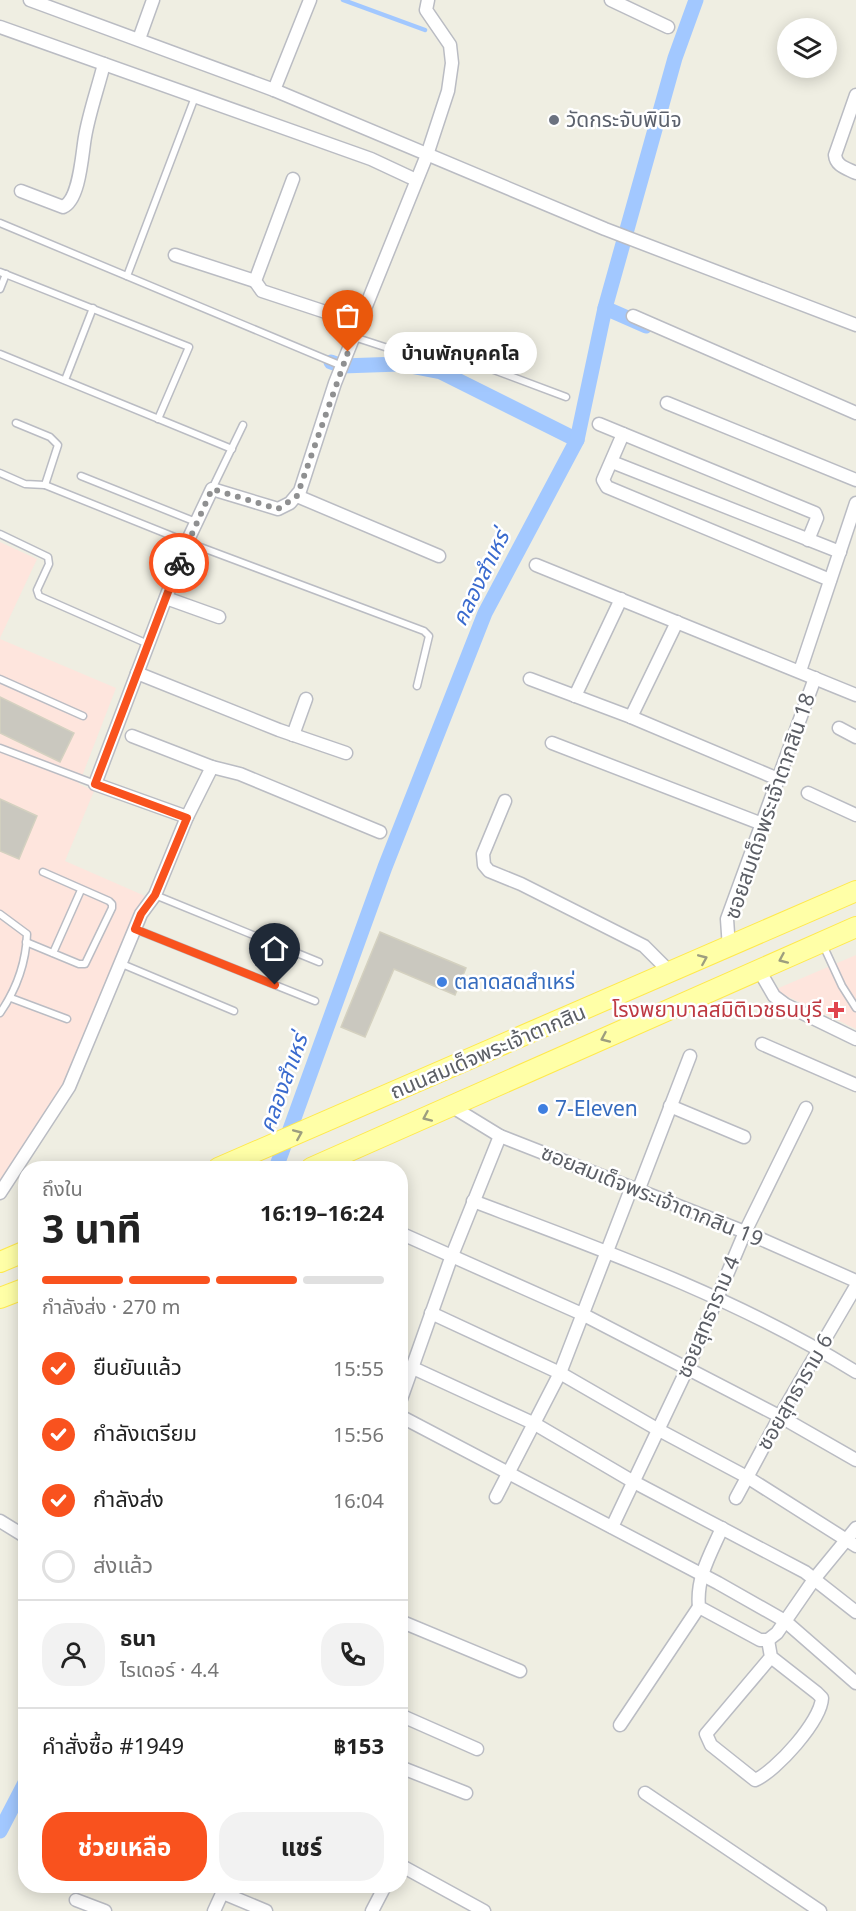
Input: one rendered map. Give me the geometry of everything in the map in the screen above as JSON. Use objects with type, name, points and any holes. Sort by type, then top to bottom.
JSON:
[{"type":"main road","name":"ถนนสมเด็จพระเจ้าตากสิน","points":[[234,1161],[856,891]]},
{"type":"main road","name":"ถนนสมเด็จพระเจ้าตากสิน","points":[[344,1161],[451,1106],[856,927]]},
{"type":"main road","points":[[0,1262],[18,1254]]},
{"type":"main road","points":[[0,1298],[18,1291]]},
{"type":"street","points":[[30,0],[274,90],[605,229],[856,325]]},
{"type":"street","points":[[139,39],[153,0]]},
{"type":"street","points":[[274,90],[309,0]]},
{"type":"street","points":[[187,818],[95,784],[187,542],[212,489],[278,509],[297,496],[358,323],[427,155],[448,91],[452,63],[450,45],[426,10],[428,0]]},
{"type":"street","points":[[611,0],[668,27]]},
{"type":"street","points":[[0,27],[195,94],[371,159],[416,180]]},
{"type":"street","points":[[21,190],[63,207],[71,200],[84,159],[85,137],[104,64]]},
{"type":"street","points":[[856,95],[834,155],[840,166],[856,172]]},
{"type":"street","points":[[255,281],[293,178]]},
{"type":"street","points":[[175,255],[255,281],[262,291],[358,323]]},
{"type":"street","points":[[633,316],[856,413]]},
{"type":"street","points":[[667,403],[856,480]]},
{"type":"street","points":[[599,424],[815,513],[817,518],[808,540]]},
{"type":"street","points":[[623,434],[603,480],[607,487],[830,580]]},
{"type":"street","points":[[612,462],[840,552]]},
{"type":"street","points":[[297,496],[439,556]]},
{"type":"street","name":"ซอยสมเด็จพระเจ้าตากสิน 18","points":[[729,948],[727,919],[815,678],[800,671],[856,503]]},
{"type":"street","points":[[536,565],[800,671]]},
{"type":"street","points":[[166,598],[219,617]]},
{"type":"street","points":[[575,696],[621,599]]},
{"type":"street","points":[[631,717],[677,622]]},
{"type":"street","points":[[137,673],[293,735],[346,753]]},
{"type":"street","points":[[815,678],[856,695]]},
{"type":"street","points":[[530,679],[631,717],[778,779]]},
{"type":"street","points":[[293,735],[306,699]]},
{"type":"street","points":[[839,728],[856,736]]},
{"type":"street","points":[[132,736],[212,767],[240,774],[380,832]]},
{"type":"street","points":[[552,743],[762,824]]},
{"type":"street","points":[[21,1161],[69,1087],[141,914],[155,895],[187,818],[212,767]]},
{"type":"street","points":[[808,793],[856,815]]},
{"type":"street","points":[[505,801],[483,854],[484,865],[489,871],[531,889],[644,946],[670,973]]},
{"type":"street","points":[[759,970],[774,996],[786,1005],[856,1039]]},
{"type":"street","points":[[762,1044],[856,1085]]},
{"type":"street","points":[[496,1497],[560,1373],[607,1252],[690,1056]]},
{"type":"street","name":"ซอยสมเด็จพระเจ้าตากสิน 19","points":[[451,1106],[500,1136],[745,1232],[856,1281]]},
{"type":"street","points":[[670,1106],[744,1137]]},
{"type":"street","name":"ซอยสุทธาราม 4","points":[[612,1527],[688,1367],[745,1232],[806,1108]]},
{"type":"street","points":[[408,1381],[451,1258],[500,1136]]},
{"type":"street","points":[[0,1193],[18,1165]]},
{"type":"street","points":[[473,1201],[607,1252],[717,1298],[820,1350],[856,1372]]},
{"type":"street","points":[[408,1238],[582,1314],[780,1416],[856,1460]]},
{"type":"street","name":"ซอยสุทธาราม 6","points":[[736,1498],[780,1416],[856,1286]]},
{"type":"street","points":[[432,1314],[560,1373],[747,1477],[851,1542]]},
{"type":"street","points":[[413,1368],[535,1424],[632,1481],[815,1578],[856,1612]]},
{"type":"street","points":[[408,1420],[785,1621],[856,1683]]},
{"type":"street","points":[[0,1521],[18,1532]]},
{"type":"street","points":[[620,1725],[699,1607],[698,1591],[701,1575],[722,1528]]},
{"type":"street","points":[[699,1607],[760,1640],[768,1640],[785,1621],[815,1578],[851,1542],[856,1528]]},
{"type":"street","points":[[408,1624],[520,1671]]},
{"type":"street","points":[[768,1640],[771,1657],[817,1693],[822,1698],[822,1704],[805,1732],[768,1773],[755,1780],[711,1745],[706,1734],[771,1657]]},
{"type":"street","points":[[408,1719],[477,1749]]},
{"type":"street","points":[[408,1770],[466,1793]]},
{"type":"street","points":[[645,1793],[820,1911]]},
{"type":"street","points":[[408,1869],[484,1911]]},
{"type":"street","points":[[214,1911],[222,1893]]},
{"type":"street","points":[[232,1893],[266,1911]]},
{"type":"street","points":[[372,1911],[381,1893]]},
{"type":"street","points":[[76,1900],[105,1911]]},
{"type":"lane","points":[[127,276],[195,94]]},
{"type":"lane","points":[[0,223],[342,366]]},
{"type":"lane","points":[[0,289],[3,273],[189,347],[158,419]]},
{"type":"lane","points":[[64,380],[93,308]]},
{"type":"lane","points":[[353,337],[397,351],[427,345],[566,397]]},
{"type":"lane","points":[[0,354],[232,449]]},
{"type":"lane","points":[[16,423],[50,437],[57,446],[45,485]]},
{"type":"lane","points":[[212,489],[243,425]]},
{"type":"lane","points":[[0,473],[25,484],[45,485],[187,542],[424,631],[429,636],[428,647],[417,686]]},
{"type":"lane","points":[[81,476],[197,522]]},
{"type":"lane","points":[[0,534],[48,557],[49,564],[37,590],[39,596],[148,644]]},
{"type":"lane","points":[[0,679],[82,716]]},
{"type":"lane","points":[[0,748],[95,784]]},
{"type":"lane","points":[[26,942],[85,964],[112,908],[109,901],[43,872]]},
{"type":"lane","points":[[53,953],[81,890]]},
{"type":"lane","points":[[155,895],[319,962]]},
{"type":"lane","points":[[0,914],[22,928],[27,934],[11,998],[0,1012]]},
{"type":"lane","points":[[135,929],[315,1000]]},
{"type":"lane","points":[[822,942],[842,986],[856,1008]]},
{"type":"lane","points":[[122,964],[234,1011]]},
{"type":"lane","points":[[11,998],[67,1019]]},
{"type":"shaded area","points":[[0,542],[37,559],[0,638]]},
{"type":"shaded area","points":[[0,639],[116,688],[79,784],[94,791],[65,861],[145,896],[66,1081],[0,1182]]},
{"type":"shaded area","name":"โรงพยาบาลสมิติเวชธนบุรี","points":[[856,955],[856,1029],[774,990]]},
{"type":"building","points":[[0,697],[74,733],[60,762],[0,733]]},
{"type":"building","points":[[0,799],[37,816],[19,859],[0,851]]},
{"type":"building","name":"ตลาดสดสำเหร่","points":[[380,932],[466,968],[455,995],[394,969],[365,1037],[341,1027]]},
{"type":"waterway","points":[[343,0],[425,30]]},
{"type":"waterway","name":"คลองสำเหร่","points":[[279,1161],[385,867],[485,613],[577,440],[605,308],[675,58],[696,0]]},
{"type":"waterway","points":[[605,308],[646,326]]},
{"type":"waterway","points":[[331,362],[342,366],[400,364],[441,372],[577,440]]},
{"type":"waterway","name":"คลองสำเหร่","points":[[0,1831],[18,1796]]},
{"type":"way so far","points":[[179,563],[212,489],[278,509],[297,496],[348,352]]},
{"type":"place","name":"วัดกระจับพินิจ","points":[[554,120]]},
{"type":"place","name":"บ้านพักบุคคโล","points":[[348,352]]},
{"type":"place","name":"ตลาดสดสำเหร่","points":[[442,982]]},
{"type":"place","name":"โรงพยาบาลสมิติเวชธนบุรี","points":[[836,1010]]},
{"type":"place","name":"7-Eleven","points":[[543,1109]]},
{"type":"route","points":[[179,563],[95,784],[187,818],[155,895],[141,914],[135,929],[275,985]]}]
